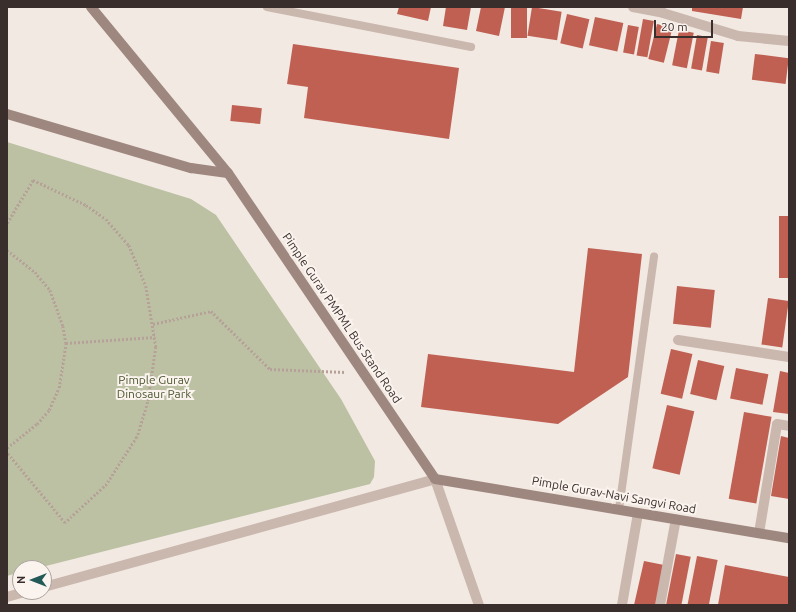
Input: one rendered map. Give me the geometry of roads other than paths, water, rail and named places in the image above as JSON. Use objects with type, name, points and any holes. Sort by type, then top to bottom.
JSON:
[{"type":"street","name":"Pimple Gurav PMPML Bus Stand Road","points":[[91,7],[228,173],[435,479]]},
{"type":"street","points":[[633,7],[663,13],[738,36],[789,42]]},
{"type":"street","points":[[7,114],[190,168],[228,173]]},
{"type":"street","points":[[678,340],[789,357]]},
{"type":"street","points":[[759,533],[777,424],[789,426]]},
{"type":"street","points":[[52,584],[435,479],[479,605]]},
{"type":"street","name":"Pimple Gurav-Navi Sangvi Road","points":[[435,479],[789,538]]},
{"type":"street","points":[[622,605],[638,513]]},
{"type":"street","points":[[660,605],[676,519]]},
{"type":"lane","points":[[267,7],[471,47]]},
{"type":"lane","points":[[619,509],[654,256]]},
{"type":"park label","name":"Pimple Gurav Dinosaur Park","points":[[154,387]]}]
